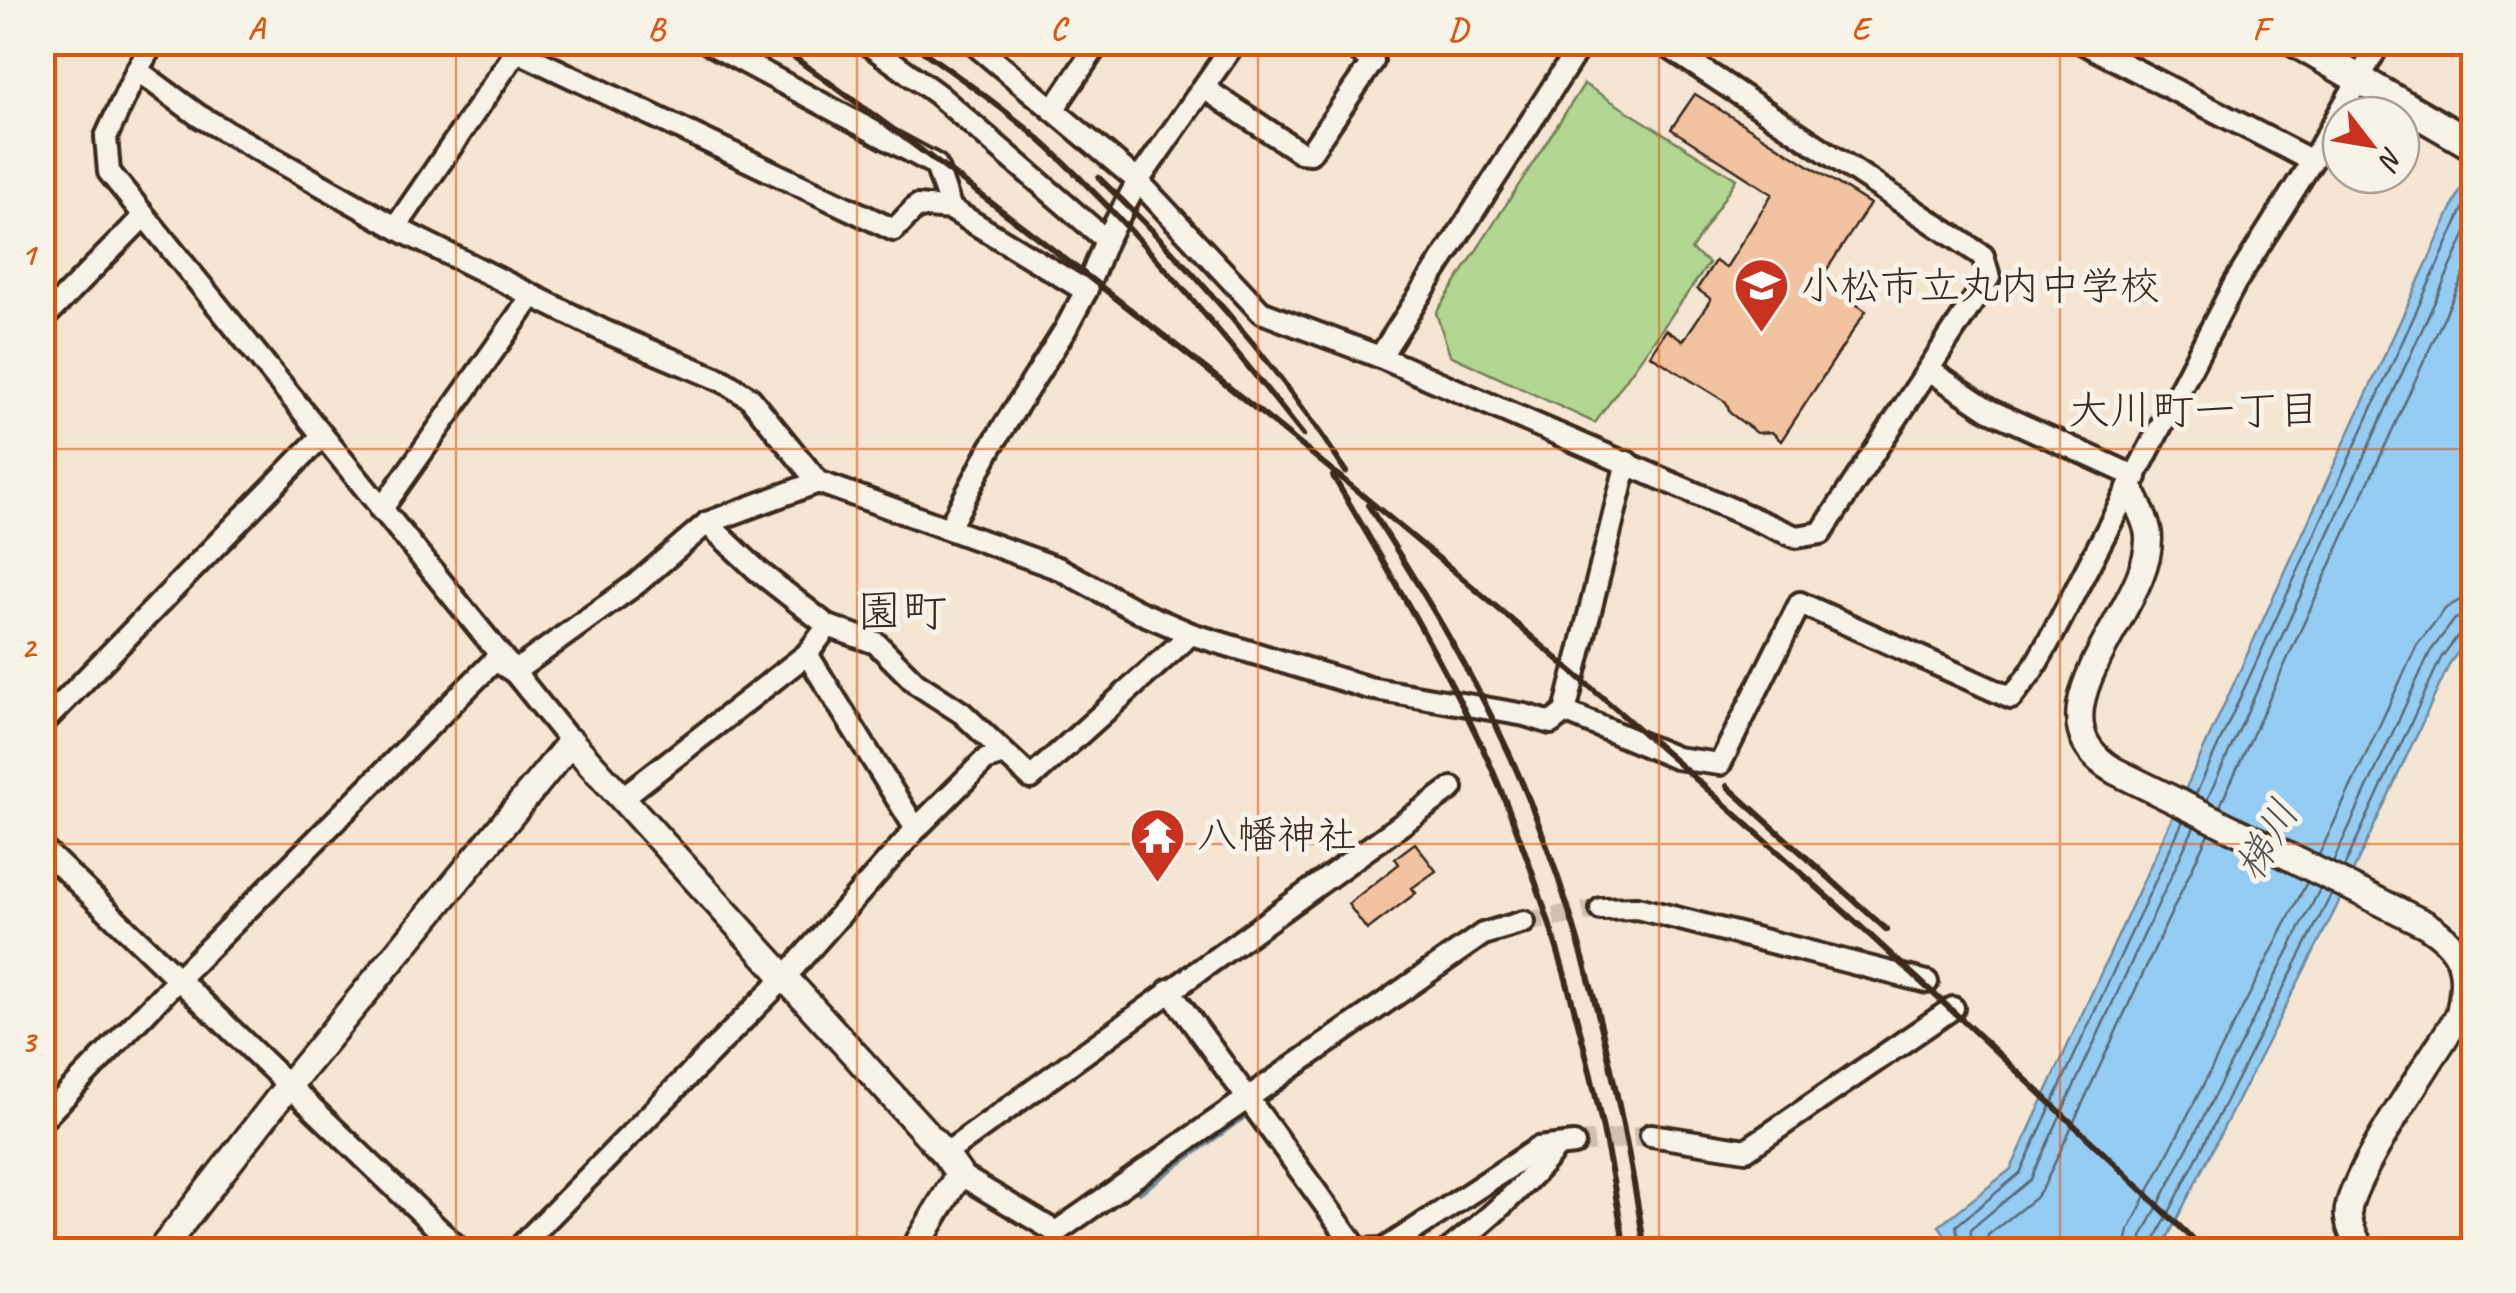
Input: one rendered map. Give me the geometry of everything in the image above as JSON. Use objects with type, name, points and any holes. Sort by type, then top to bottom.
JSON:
[{"type":"main road","points":[[2295,42],[2474,146]]},
{"type":"street","points":[[154,42],[106,137],[109,172],[570,742],[952,1164],[1056,1232],[1483,934],[1524,922]]},
{"type":"street","points":[[707,42],[936,165],[951,210]]},
{"type":"street","points":[[866,42],[937,94],[1106,240]]},
{"type":"street","points":[[1054,110],[1099,42]]},
{"type":"street","points":[[949,528],[991,447],[1086,291],[1106,240],[1138,182],[1235,42]]},
{"type":"street","points":[[1204,88],[1300,152],[1310,153],[1373,61],[1345,42]]},
{"type":"street","points":[[1380,356],[1582,42]]},
{"type":"street","points":[[974,43],[1138,182],[1261,312],[1380,356],[1796,537],[1821,533],[1989,277],[1984,256],[1661,42]]},
{"type":"street","points":[[2081,42],[2312,161]]},
{"type":"street","points":[[1565,712],[1676,758],[1720,764],[1800,602],[2011,698],[2032,671],[2235,283],[2312,161],[2380,42]]},
{"type":"street","points":[[396,227],[520,47],[894,230],[917,206],[951,210],[1086,291]]},
{"type":"street","points":[[137,70],[199,116],[396,227],[532,296],[737,390],[750,398],[818,482],[1060,569],[1137,611],[1191,634],[1369,688],[1551,723],[1565,712],[1627,462]]},
{"type":"street","points":[[42,320],[144,216]]},
{"type":"street","points":[[381,510],[532,296]]},
{"type":"street","points":[[1929,370],[1989,410],[2133,483],[2148,536],[2131,592],[2081,700],[2079,728],[2090,750],[2115,771],[2425,924],[2459,953],[2466,986],[2459,1015],[2361,1172],[2348,1211],[2353,1235],[2362,1250]]},
{"type":"street","points":[[42,724],[321,437]]},
{"type":"street","points":[[514,672],[636,584],[707,523],[818,482]]},
{"type":"street","points":[[707,523],[758,571],[828,626],[876,643],[916,683],[962,713],[1031,778],[1191,634]]},
{"type":"street","points":[[622,798],[807,654],[828,626]]},
{"type":"street","points":[[807,654],[916,828]]},
{"type":"street","points":[[42,1120],[495,660],[514,672]]},
{"type":"street","points":[[161,1250],[289,1086],[570,742]]},
{"type":"street","points":[[517,1250],[785,977],[916,828],[985,760],[1004,754]]},
{"type":"street","points":[[914,1250],[952,1164],[1169,990],[1452,788]]},
{"type":"street","points":[[42,848],[460,1250]]},
{"type":"street","points":[[1600,909],[1637,908],[1927,982]]},
{"type":"street","points":[[1169,990],[1358,1250],[1385,1249],[1538,1148],[1566,1145],[1488,1220],[1449,1250]]},
{"type":"street","points":[[1651,1134],[1746,1150],[1953,1008]]},
{"type":"green space","points":[[1584,84],[1736,179],[1691,250],[1709,263],[1595,423],[1450,355],[1436,313]]},
{"type":"water","name":"梯川","points":[[2473,148],[2473,632],[2450,663],[2336,908],[2161,1250],[1939,1250],[1950,1242],[1939,1226],[2011,1169],[2465,180]]},
{"type":"building","points":[[1695,94],[1870,204],[1820,280],[1866,311],[1781,441],[1772,432],[1757,433],[1730,413],[1726,402],[1650,355],[1666,330],[1683,341],[1711,299],[1697,289],[1715,261],[1726,268],[1772,194],[1671,129]]},
{"type":"building","points":[[1415,843],[1436,871],[1412,888],[1416,893],[1367,930],[1348,904],[1399,864],[1395,858]]},
{"type":"waterway","points":[[1263,1102],[1372,1023]]},
{"type":"waterway","points":[[1139,1192],[1247,1114]]},
{"type":"tunnel","points":[[1524,922],[1601,909]]},
{"type":"tunnel","points":[[1574,1144],[1651,1135]]},
{"type":"railway","points":[[773,42],[1148,323],[1511,619],[1863,929],[2204,1250]]},
{"type":"railway","points":[[910,42],[1017,121],[1084,182],[1182,288],[1303,435]]},
{"type":"railway","points":[[1099,178],[1232,318],[1346,472]]},
{"type":"railway","points":[[1333,476],[1456,694],[1516,827],[1574,1006],[1603,1127],[1625,1250]]},
{"type":"railway","points":[[1368,505],[1461,659],[1495,723],[1535,814],[1594,998],[1623,1124],[1645,1250]]},
{"type":"railway","points":[[1727,786],[1887,930]]},
{"type":"place","name":"小松市立丸内中学校","points":[[1761,335]]},
{"type":"place","name":"八幡神社","points":[[1158,884]]},
{"type":"district","name":"大川町一丁目","points":[[2194,410]]},
{"type":"district","name":"園町","points":[[902,611]]}]
